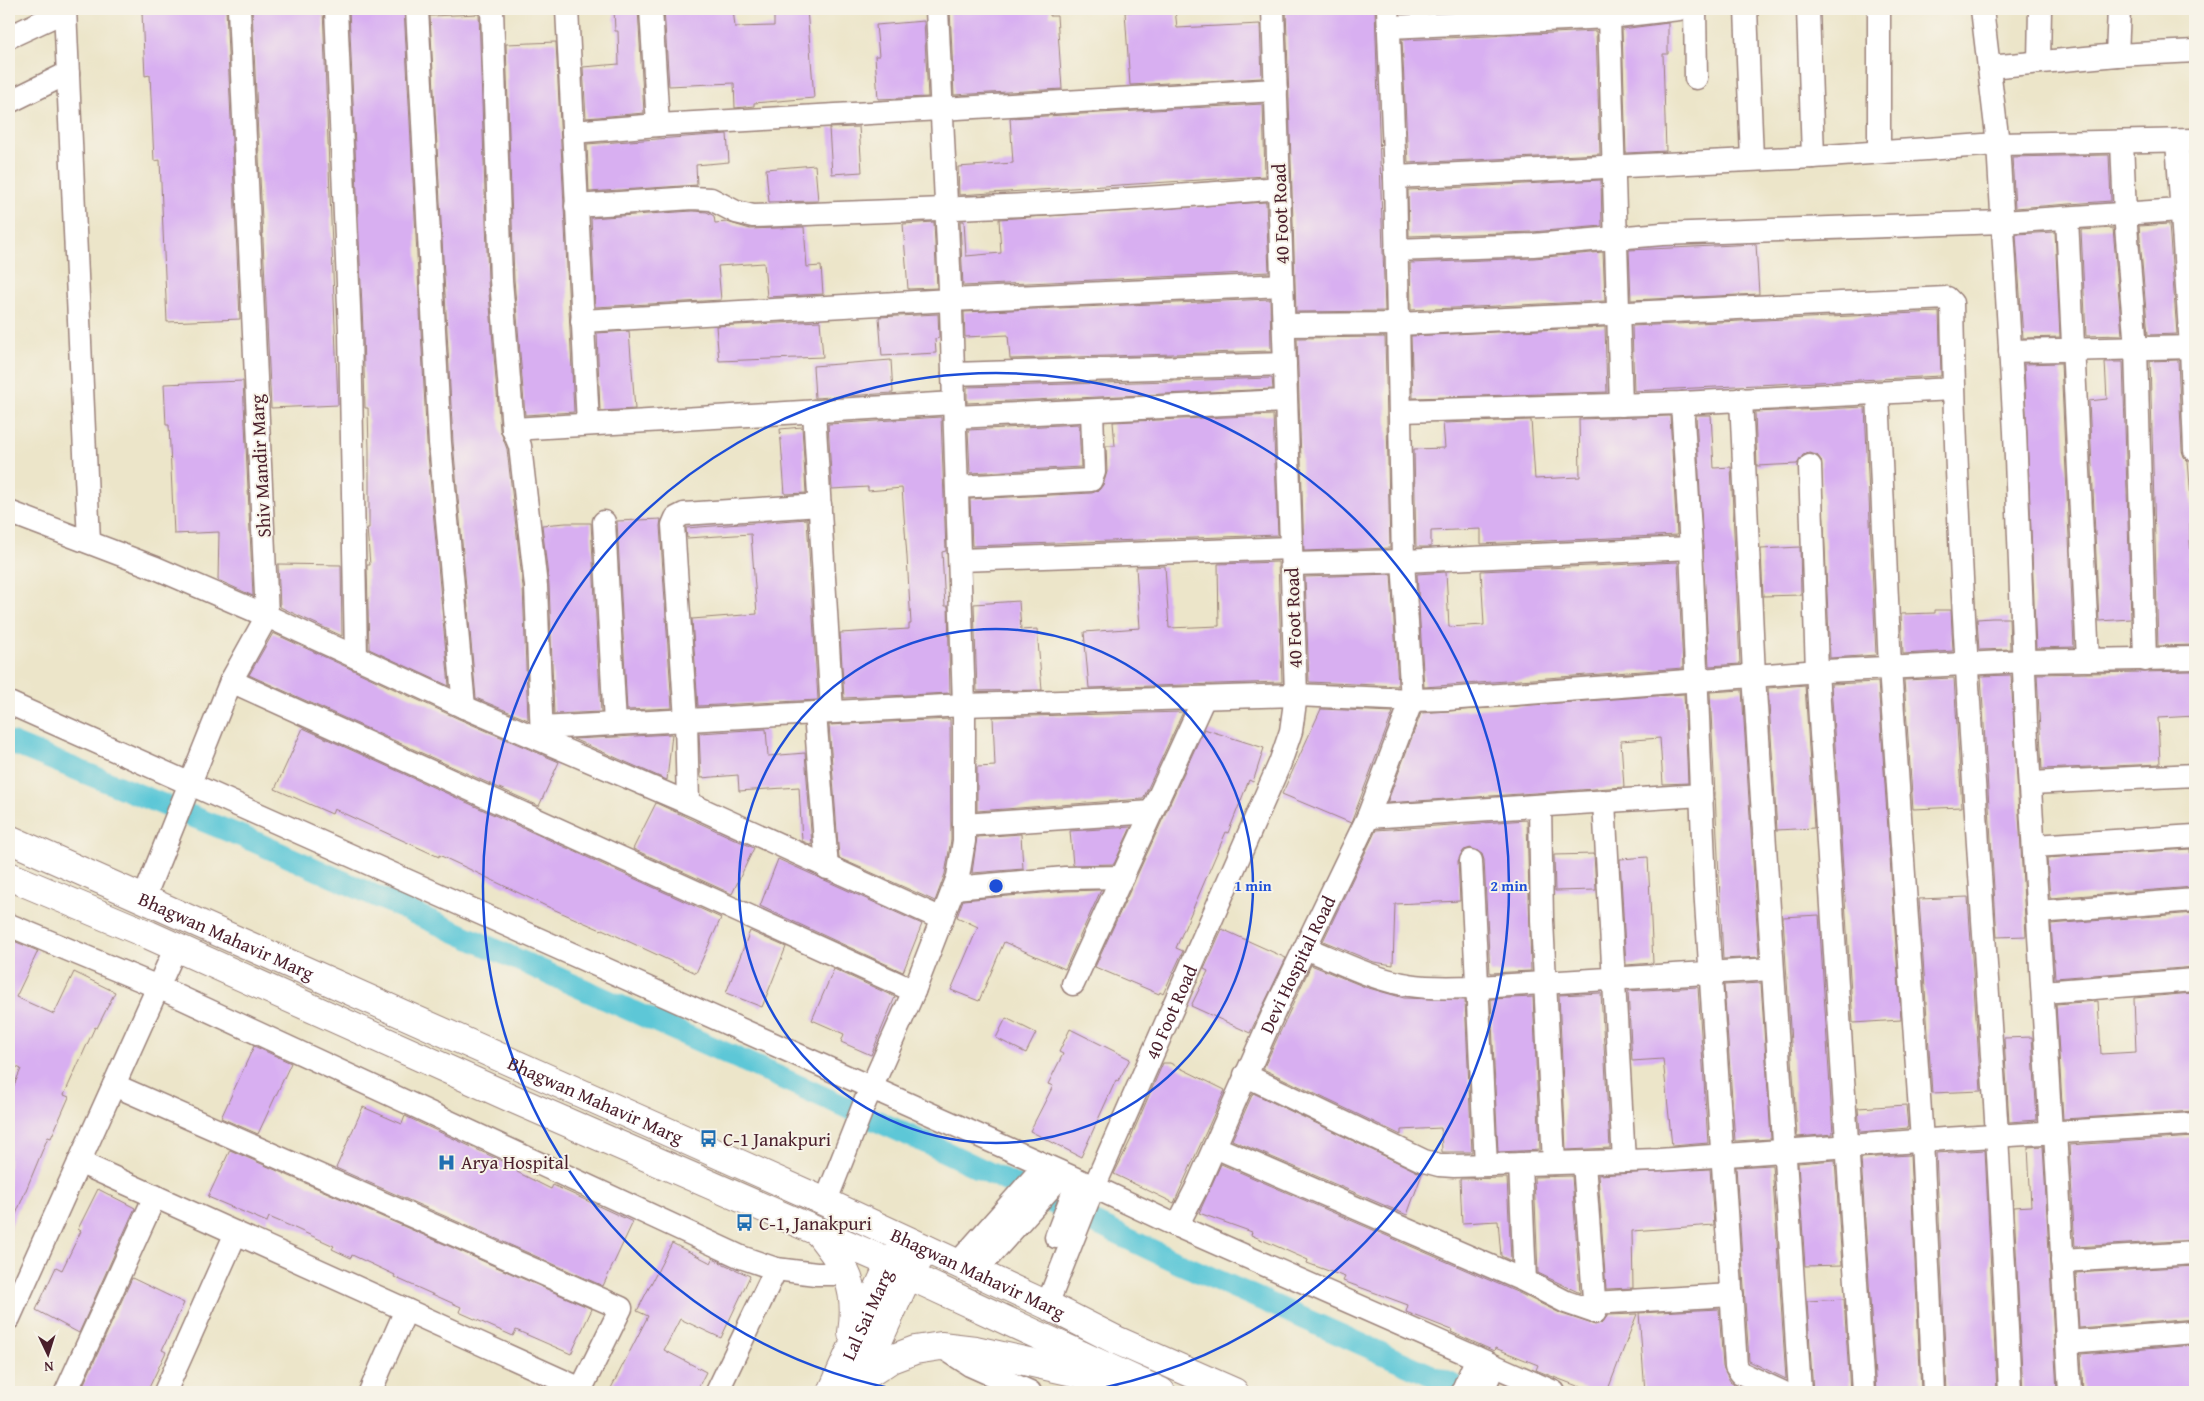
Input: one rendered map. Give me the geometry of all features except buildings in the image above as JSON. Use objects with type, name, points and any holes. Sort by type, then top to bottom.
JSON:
[{"type":"main road","name":"Bhagwan Mahavir Marg","points":[[9,839],[826,1203],[1040,1302],[1116,1340],[1234,1392]]},
{"type":"main road","name":"Bhagwan Mahavir Marg","points":[[9,876],[176,947],[509,1097],[818,1232],[1160,1391]]},
{"type":"main road","points":[[818,1232],[837,1256],[848,1274],[854,1294],[849,1354]]},
{"type":"main road","name":"Lal Sai Marg","points":[[832,1392],[849,1354],[899,1269],[917,1245]]},
{"type":"main road","name":"Lal Sai Marg","points":[[859,1385],[899,1269]]},
{"type":"main road","points":[[859,1385],[890,1359],[915,1350],[941,1346],[975,1350],[1160,1391]]},
{"type":"street","name":"Shiv Mandir Marg","points":[[238,9],[267,616]]},
{"type":"street","points":[[336,9],[350,330],[356,657]]},
{"type":"street","points":[[417,9],[440,443],[464,707]]},
{"type":"street","points":[[492,9],[497,113],[501,280],[513,429],[520,446],[536,586],[542,733]]},
{"type":"street","points":[[567,9],[588,424]]},
{"type":"street","points":[[651,9],[658,125]]},
{"type":"street","points":[[826,1203],[868,1095],[914,991],[954,888],[958,877],[964,841],[964,705],[960,560],[937,9]]},
{"type":"street","name":"40 Foot Road","points":[[1040,1302],[1058,1253],[1066,1183],[1280,763],[1292,731],[1296,695],[1273,9]]},
{"type":"street","points":[[1412,700],[1403,561],[1395,176],[1389,18],[1609,17],[1679,9]]},
{"type":"street","points":[[1695,9],[1696,78]]},
{"type":"street","points":[[1746,9],[1752,159]]},
{"type":"street","points":[[1808,9],[1813,156]]},
{"type":"street","points":[[1879,9],[1879,152]]},
{"type":"street","points":[[1982,9],[1998,144],[2034,846],[2070,1392]]},
{"type":"street","points":[[2039,62],[2040,9]]},
{"type":"street","points":[[2118,55],[2119,9]]},
{"type":"street","points":[[9,37],[65,10],[89,542]]},
{"type":"street","points":[[1609,17],[1621,405]]},
{"type":"street","points":[[1989,67],[2118,55],[2195,51]]},
{"type":"street","points":[[9,102],[68,73]]},
{"type":"street","points":[[572,132],[658,125],[1276,90]]},
{"type":"street","points":[[1395,176],[1813,156],[1998,144],[2186,141],[2195,450]]},
{"type":"street","points":[[2122,142],[2125,214],[2136,348],[2145,660]]},
{"type":"street","points":[[576,206],[692,198],[711,199],[736,212],[753,216],[946,209],[1190,196],[1279,188]]},
{"type":"street","points":[[1396,250],[1533,245],[1662,234],[2002,222],[2189,210]]},
{"type":"street","points":[[2067,218],[2088,660]]},
{"type":"street","points":[[582,321],[950,300],[1282,285]]},
{"type":"street","points":[[1284,326],[1398,324],[1947,298],[1952,303],[1953,389],[1966,664],[1997,1136],[2010,1392]]},
{"type":"street","points":[[2010,351],[2193,347]]},
{"type":"street","points":[[953,374],[1285,364]]},
{"type":"street","points":[[1401,411],[1682,403],[1953,389]]},
{"type":"street","points":[[1878,394],[1890,668],[1922,1141],[1934,1392]]},
{"type":"street","points":[[1741,399],[1754,675],[1783,1151],[1800,1392]]},
{"type":"street","points":[[513,429],[814,411],[1092,411],[1286,400]]},
{"type":"street","points":[[1682,403],[1691,548],[1695,679],[1710,972],[1738,1370],[1782,1392]]},
{"type":"street","points":[[814,411],[820,505],[827,868]]},
{"type":"street","points":[[957,487],[1091,480],[1094,472],[1092,411]]},
{"type":"street","points":[[1810,466],[1817,671],[1863,1392]]},
{"type":"street","points":[[688,803],[686,720],[673,525],[676,518],[684,514],[820,505]]},
{"type":"street","points":[[9,512],[89,542],[267,616],[464,707],[542,733],[827,868],[942,919]]},
{"type":"street","points":[[604,522],[614,724]]},
{"type":"street","points":[[960,560],[1292,556],[1403,561],[1691,548]]},
{"type":"street","points":[[144,898],[231,681],[267,616]]},
{"type":"street","points":[[542,733],[614,724],[964,705],[1296,695],[1412,700],[1817,671],[2024,661],[2195,658]]},
{"type":"street","points":[[231,681],[914,991]]},
{"type":"street","points":[[1072,984],[1204,698]]},
{"type":"street","name":"Devi Hospital Road","points":[[1177,1226],[1215,1148],[1245,1076],[1368,817],[1412,700]]},
{"type":"street","points":[[9,703],[187,789],[868,1095],[1066,1183],[1177,1226],[1478,1377],[1554,1392]]},
{"type":"street","points":[[2031,783],[2195,775]]},
{"type":"street","points":[[1368,817],[1701,795]]},
{"type":"street","points":[[1604,802],[1624,1161]]},
{"type":"street","points":[[1540,806],[1542,920],[1554,1163]]},
{"type":"street","points":[[964,825],[1152,812]]},
{"type":"street","points":[[2034,846],[2195,836]]},
{"type":"street","points":[[1471,861],[1486,1164]]},
{"type":"street","points":[[954,888],[1064,878],[1123,876]]},
{"type":"street","points":[[2038,912],[2195,900]]},
{"type":"street","points":[[9,925],[158,987],[741,1257],[776,1269],[816,1274],[848,1274]]},
{"type":"street","points":[[9,1318],[176,947]]},
{"type":"street","points":[[1305,948],[1379,977],[1409,985],[1478,987],[1772,969]]},
{"type":"street","points":[[2043,992],[2195,980]]},
{"type":"street","points":[[1245,1076],[1424,1161],[1454,1166],[1624,1161],[2195,1124]]},
{"type":"street","points":[[79,1162],[581,1391],[621,1308],[114,1085]]},
{"type":"street","points":[[1215,1148],[1525,1281],[1566,1302],[1595,1312],[1584,1163]]},
{"type":"street","points":[[1520,1164],[1525,1281]]},
{"type":"street","points":[[966,1268],[1004,1226],[1066,1183]]},
{"type":"street","points":[[66,1392],[155,1196]]},
{"type":"street","points":[[165,1392],[236,1233]]},
{"type":"street","points":[[2062,1261],[2195,1253]]},
{"type":"street","points":[[717,1392],[776,1269]]},
{"type":"street","points":[[1594,1303],[1732,1295]]},
{"type":"street","points":[[370,1392],[406,1310]]},
{"type":"street","points":[[2067,1342],[2195,1332]]},
{"type":"street","points":[[941,1346],[970,1365],[1027,1392]]},
{"type":"waterway","points":[[9,742],[253,841],[935,1147],[1181,1264],[1469,1392]]},
{"type":"place","name":"C-1 Janakpuri","points":[[709,1139]]},
{"type":"place","name":"Arya Hospital","points":[[447,1162]]},
{"type":"place","name":"C-1, Janakpuri","points":[[745,1223]]}]
